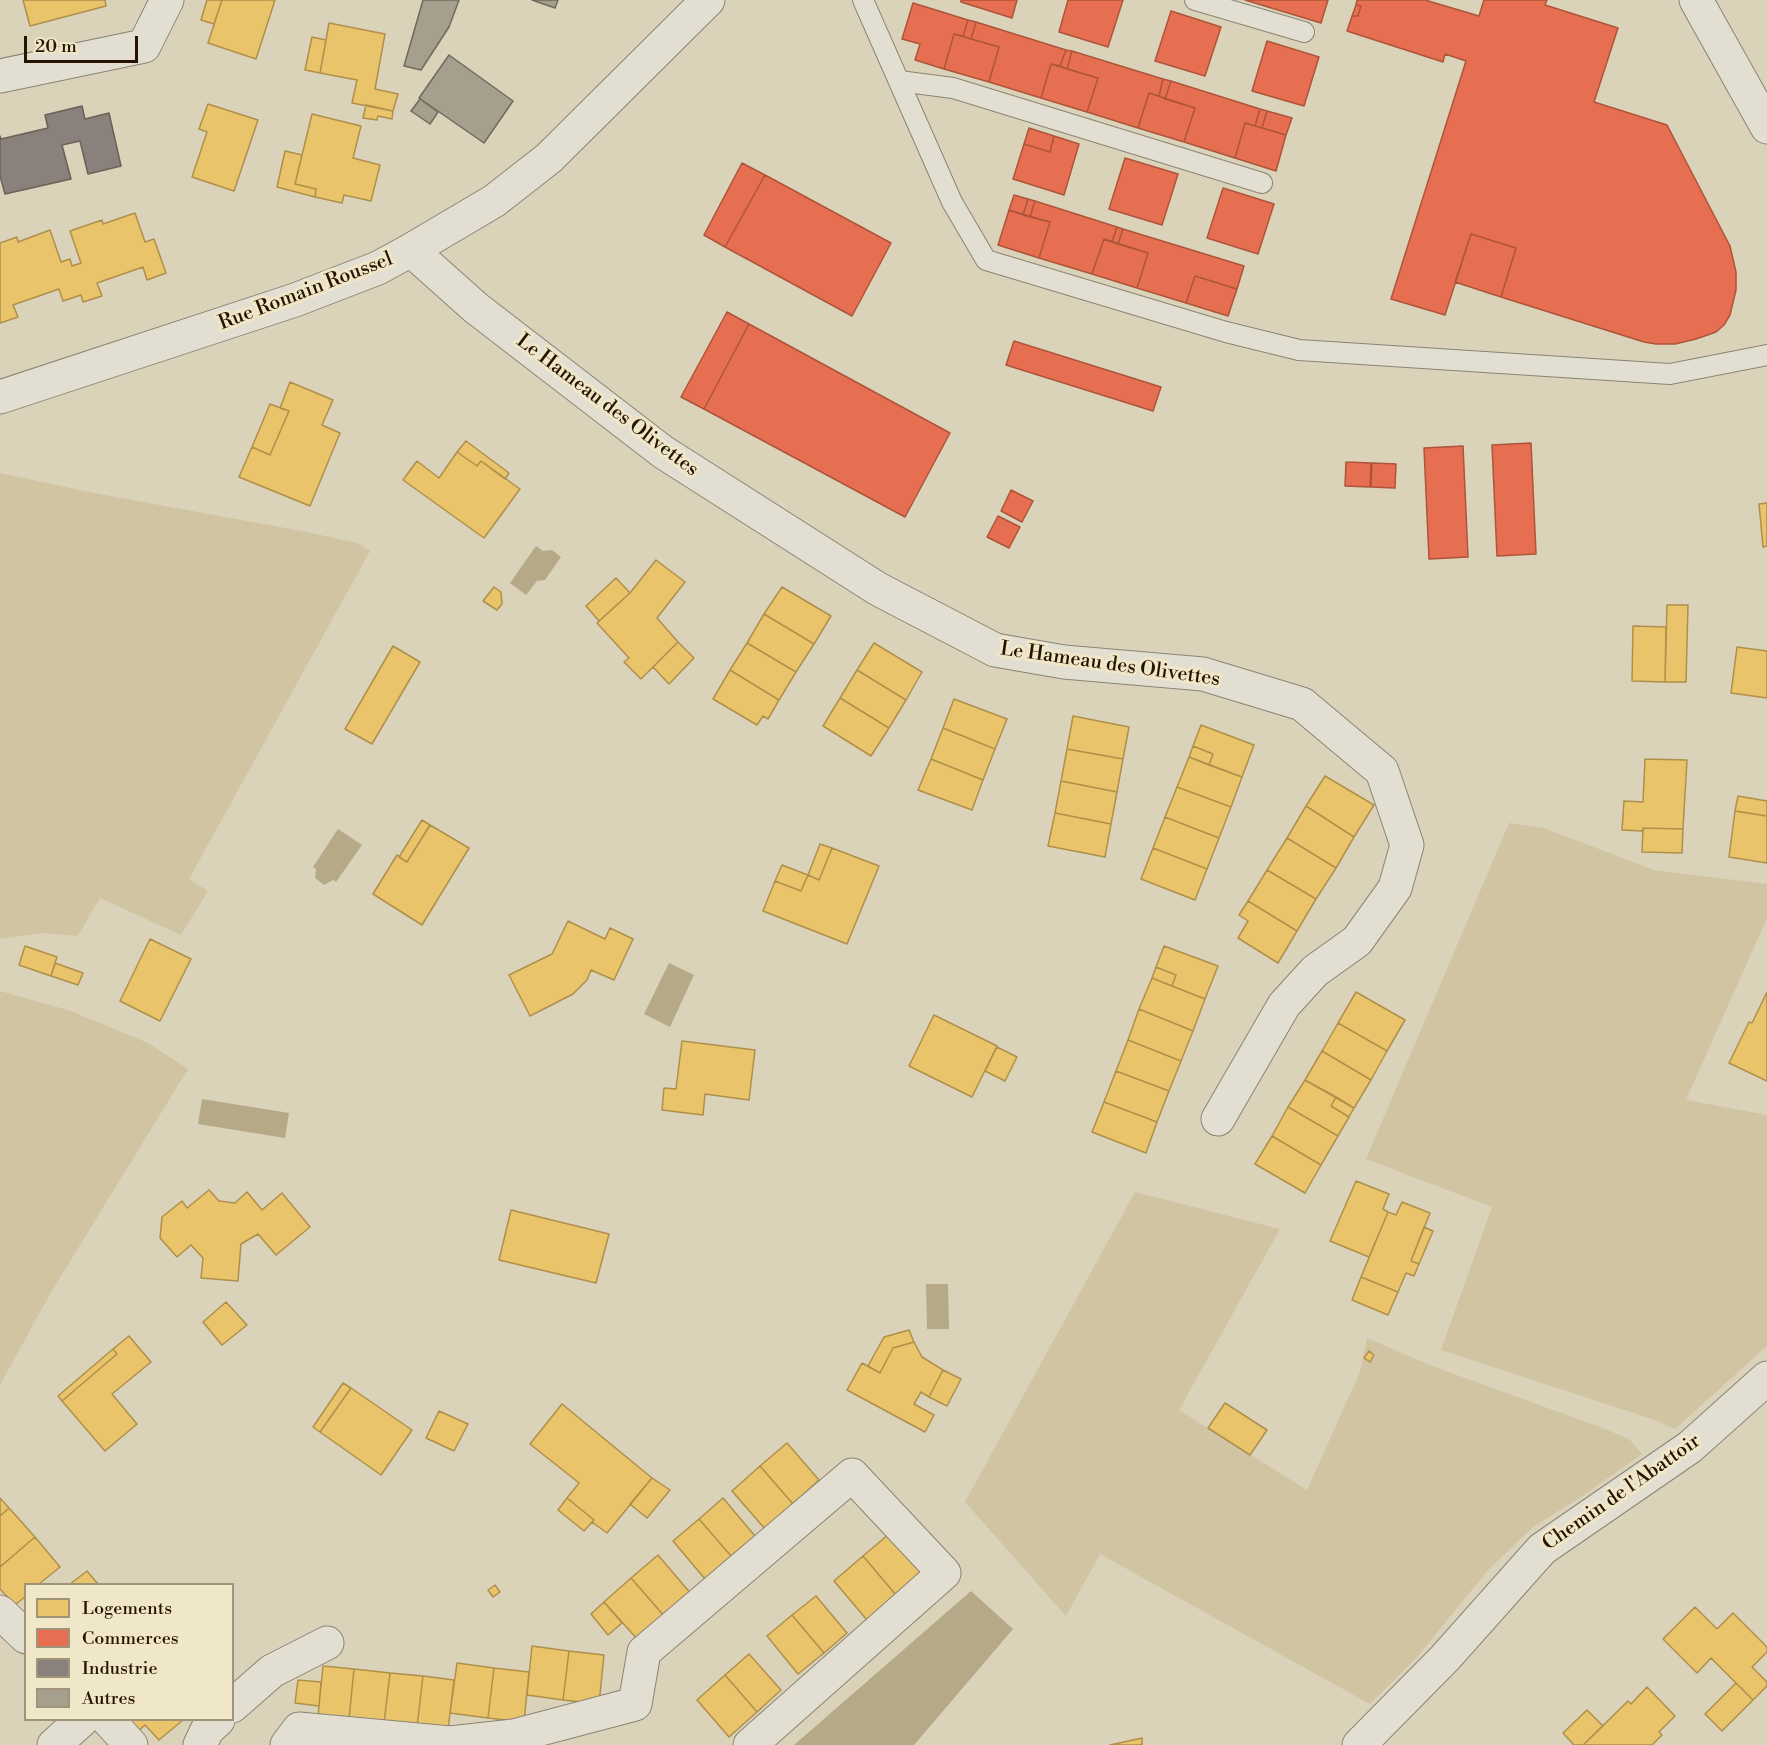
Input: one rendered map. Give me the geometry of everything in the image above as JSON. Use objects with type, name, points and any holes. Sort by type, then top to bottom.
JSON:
[{"type":"street","points":[[0,76],[144,46],[166,0]]},
{"type":"street","name":"Rue Romain Roussel","points":[[0,397],[295,300],[378,268],[411,250],[494,201],[549,158],[708,0]]},
{"type":"street","points":[[1696,0],[1767,127]]},
{"type":"street","name":"Le Hameau des Olivettes","points":[[411,250],[476,308],[663,452],[878,589],[994,650],[1064,662],[1203,674],[1302,704],[1382,771],[1407,845],[1395,888],[1357,941],[1315,971],[1284,1005],[1218,1119]]},
{"type":"street","name":"Chemin de l'Abattoir","points":[[1359,1745],[1444,1658],[1542,1549],[1690,1447],[1767,1378]]},
{"type":"street","points":[[287,1745],[299,1729],[450,1743],[514,1736],[635,1704],[644,1652],[852,1475],[944,1573],[750,1745]]},
{"type":"street","points":[[0,1612],[24,1634]]},
{"type":"street","points":[[234,1704],[272,1671],[327,1643]]},
{"type":"street","points":[[54,1745],[80,1721]]},
{"type":"street","points":[[110,1721],[131,1745]]},
{"type":"street","points":[[200,1745],[207,1730],[216,1721]]},
{"type":"lane","points":[[863,0],[952,202],[986,260],[1226,332],[1299,350],[1670,374],[1767,355]]},
{"type":"lane","points":[[1195,0],[1304,32]]},
{"type":"lane","points":[[898,81],[953,88],[1262,183]]},
{"type":"shaded area","points":[[0,473],[94,493],[307,532],[357,543],[370,551],[189,879],[208,891],[181,935],[100,898],[78,936],[43,933],[0,939]]},
{"type":"shaded area","points":[[536,546],[543,551],[552,550],[561,557],[545,580],[537,581],[526,595],[510,583]]},
{"type":"shaded area","points":[[1509,823],[1544,828],[1654,870],[1767,884],[1767,918],[1686,1100],[1767,1115],[1767,1346],[1675,1429],[1655,1420],[1441,1350],[1492,1207],[1366,1159]]},
{"type":"shaded area","points":[[338,829],[362,845],[336,882],[333,880],[324,885],[315,878],[316,869],[313,867]]},
{"type":"shaded area","points":[[669,963],[694,975],[670,1027],[644,1014]]},
{"type":"shaded area","points":[[0,991],[71,1011],[148,1043],[188,1069],[50,1294],[0,1385]]},
{"type":"shaded area","points":[[202,1099],[289,1113],[285,1138],[198,1124]]},
{"type":"shaded area","points":[[1135,1192],[1280,1229],[1179,1410],[1307,1490],[1360,1372],[1367,1338],[1432,1366],[1629,1439],[1642,1454],[1533,1527],[1488,1570],[1418,1656],[1370,1704],[1100,1554],[1066,1616],[965,1502]]},
{"type":"shaded area","points":[[926,1284],[948,1284],[949,1329],[927,1329]]},
{"type":"shaded area","points":[[971,1591],[1013,1629],[914,1745],[794,1745]]},
{"type":"building: Logements","points":[[23,0],[105,0],[106,6],[30,26]]},
{"type":"building: Logements","points":[[207,0],[222,0],[214,24],[201,20]]},
{"type":"building: Logements","points":[[222,0],[275,0],[256,59],[208,43]]},
{"type":"building: Logements","points":[[329,23],[385,34],[375,89],[398,94],[393,111],[352,103],[357,80],[320,73]]},
{"type":"building: Logements","points":[[312,37],[326,40],[320,73],[305,70]]},
{"type":"building: Logements","points":[[208,104],[258,120],[234,191],[192,177],[207,132],[199,129]]},
{"type":"building: Logements","points":[[366,105],[393,111],[392,119],[378,116],[377,120],[363,118]]},
{"type":"building: Logements","points":[[312,114],[361,126],[353,158],[380,165],[371,201],[344,195],[342,203],[315,197],[316,189],[295,184]]},
{"type":"building: Logements","points":[[285,151],[302,155],[295,184],[316,189],[315,197],[277,187]]},
{"type":"building: Logements","points":[[135,213],[145,242],[154,239],[166,273],[147,280],[143,267],[97,283],[102,296],[83,302],[81,295],[63,301],[59,289],[13,305],[18,317],[0,323],[0,243],[17,237],[18,242],[50,230],[61,262],[70,259],[72,266],[81,263],[70,231],[102,220],[103,224]]},
{"type":"building: Logements","points":[[290,382],[333,400],[322,425],[340,433],[310,506],[239,477],[252,447],[270,455],[289,411],[280,408]]},
{"type":"building: Logements","points":[[270,404],[289,411],[270,455],[252,447]]},
{"type":"building: Logements","points":[[466,441],[509,473],[505,479],[481,461],[477,466],[457,452]]},
{"type":"building: Logements","points":[[457,452],[477,466],[481,461],[520,489],[484,538],[403,480],[417,461],[439,478]]},
{"type":"building: Logements","points":[[1767,503],[1767,546],[1763,547],[1759,504]]},
{"type":"building: Logements","points":[[656,560],[685,582],[657,618],[678,642],[641,679],[624,662],[629,658],[597,623],[630,593]]},
{"type":"building: Logements","points":[[616,578],[630,593],[599,621],[586,606]]},
{"type":"building: Logements","points":[[494,587],[501,592],[502,604],[497,610],[483,601]]},
{"type":"building: Logements","points":[[782,587],[831,616],[814,644],[764,614]]},
{"type":"building: Logements","points":[[1667,605],[1688,605],[1686,682],[1665,682]]},
{"type":"building: Logements","points":[[764,614],[814,644],[796,672],[747,643]]},
{"type":"building: Logements","points":[[1633,626],[1666,627],[1665,682],[1632,681]]},
{"type":"building: Logements","points":[[678,642],[694,658],[669,684],[653,667]]},
{"type":"building: Logements","points":[[747,643],[796,672],[779,700],[730,670]]},
{"type":"building: Logements","points":[[874,643],[922,672],[906,700],[857,670]]},
{"type":"building: Logements","points":[[393,646],[420,662],[372,744],[345,729]]},
{"type":"building: Logements","points":[[1737,647],[1767,651],[1767,698],[1731,693]]},
{"type":"building: Logements","points":[[730,670],[779,700],[768,719],[763,716],[757,725],[713,699]]},
{"type":"building: Logements","points":[[857,670],[906,700],[889,728],[840,698]]},
{"type":"building: Logements","points":[[840,698],[889,728],[871,756],[823,726]]},
{"type":"building: Logements","points":[[954,699],[1007,719],[995,749],[943,728]]},
{"type":"building: Logements","points":[[1073,716],[1129,727],[1123,759],[1067,749]]},
{"type":"building: Logements","points":[[1201,725],[1254,745],[1242,777],[1209,765],[1213,754],[1193,746]]},
{"type":"building: Logements","points":[[943,728],[995,749],[983,780],[931,759]]},
{"type":"building: Logements","points":[[1193,746],[1213,754],[1209,765],[1189,757]]},
{"type":"building: Logements","points":[[1067,749],[1123,759],[1117,792],[1061,781]]},
{"type":"building: Logements","points":[[1189,757],[1242,777],[1231,807],[1177,787]]},
{"type":"building: Logements","points":[[931,759],[983,780],[972,810],[918,790]]},
{"type":"building: Logements","points":[[1645,759],[1687,760],[1683,829],[1622,830],[1624,801],[1643,802]]},
{"type":"building: Logements","points":[[1325,776],[1374,805],[1354,837],[1306,806]]},
{"type":"building: Logements","points":[[1061,781],[1117,792],[1111,824],[1055,813]]},
{"type":"building: Logements","points":[[1177,787],[1231,807],[1219,838],[1165,817]]},
{"type":"building: Logements","points":[[1738,796],[1767,801],[1767,816],[1735,811]]},
{"type":"building: Logements","points":[[1306,806],[1354,837],[1336,868],[1287,838]]},
{"type":"building: Logements","points":[[1735,811],[1767,816],[1767,863],[1729,857]]},
{"type":"building: Logements","points":[[1055,813],[1111,824],[1105,857],[1048,846]]},
{"type":"building: Logements","points":[[1165,817],[1219,838],[1207,869],[1153,848]]},
{"type":"building: Logements","points":[[422,820],[430,825],[407,862],[399,857]]},
{"type":"building: Logements","points":[[430,825],[469,848],[422,925],[373,894],[397,855],[407,862]]},
{"type":"building: Logements","points":[[1643,828],[1683,829],[1682,853],[1642,852]]},
{"type":"building: Logements","points":[[1287,838],[1336,868],[1316,899],[1267,870]]},
{"type":"building: Logements","points":[[820,844],[832,848],[819,880],[808,875]]},
{"type":"building: Logements","points":[[832,848],[879,866],[847,944],[763,911],[775,881],[801,891],[808,875],[819,880]]},
{"type":"building: Logements","points":[[1153,848],[1207,869],[1195,900],[1141,879]]},
{"type":"building: Logements","points":[[782,865],[808,875],[801,891],[775,881]]},
{"type":"building: Logements","points":[[1267,870],[1316,899],[1297,931],[1248,901]]},
{"type":"building: Logements","points":[[1248,901],[1297,931],[1278,963],[1238,938],[1248,921],[1239,915]]},
{"type":"building: Logements","points":[[568,921],[605,939],[610,928],[633,939],[614,980],[591,970],[587,980],[573,994],[530,1016],[509,975],[552,954]]},
{"type":"building: Logements","points":[[150,939],[191,959],[160,1021],[120,1001]]},
{"type":"building: Logements","points":[[25,946],[57,957],[51,976],[19,965]]},
{"type":"building: Logements","points":[[1164,946],[1218,966],[1205,999],[1172,986],[1176,975],[1156,967]]},
{"type":"building: Logements","points":[[55,963],[83,973],[78,985],[51,976]]},
{"type":"building: Logements","points":[[1156,967],[1176,975],[1172,986],[1152,978]]},
{"type":"building: Logements","points":[[1152,978],[1205,999],[1193,1031],[1139,1009]]},
{"type":"building: Logements","points":[[1356,992],[1405,1020],[1387,1051],[1338,1023]]},
{"type":"building: Logements","points":[[1767,992],[1767,1081],[1729,1063]]},
{"type":"building: Logements","points":[[1139,1009],[1193,1031],[1181,1061],[1128,1040]]},
{"type":"building: Logements","points":[[934,1015],[997,1046],[972,1097],[909,1066]]},
{"type":"building: Logements","points":[[1338,1023],[1387,1051],[1371,1080],[1322,1051]]},
{"type":"building: Logements","points":[[1128,1040],[1181,1061],[1169,1091],[1116,1071]]},
{"type":"building: Logements","points":[[682,1041],[755,1050],[749,1100],[705,1094],[703,1115],[662,1110],[664,1088],[676,1089]]},
{"type":"building: Logements","points":[[997,1047],[1017,1057],[1005,1081],[985,1071]]},
{"type":"building: Logements","points":[[1322,1051],[1371,1080],[1354,1108],[1305,1080]]},
{"type":"building: Logements","points":[[1116,1071],[1169,1091],[1157,1122],[1104,1102]]},
{"type":"building: Logements","points":[[1305,1080],[1336,1097],[1331,1106],[1349,1117],[1338,1136],[1288,1107]]},
{"type":"building: Logements","points":[[1336,1097],[1354,1108],[1349,1117],[1331,1106]]},
{"type":"building: Logements","points":[[1104,1102],[1157,1122],[1146,1153],[1092,1132]]},
{"type":"building: Logements","points":[[1288,1107],[1338,1136],[1321,1165],[1272,1136]]},
{"type":"building: Logements","points":[[1272,1136],[1321,1165],[1305,1193],[1255,1164]]},
{"type":"building: Logements","points":[[1356,1181],[1389,1194],[1383,1209],[1388,1212],[1369,1257],[1330,1241]]},
{"type":"building: Logements","points":[[209,1190],[219,1201],[235,1203],[247,1192],[262,1210],[282,1193],[310,1227],[276,1255],[258,1234],[241,1244],[238,1281],[201,1278],[203,1258],[191,1245],[177,1257],[160,1238],[162,1217],[182,1201],[187,1208]]},
{"type":"building: Logements","points":[[1402,1202],[1430,1213],[1411,1261],[1419,1264],[1414,1276],[1406,1273],[1398,1292],[1361,1277],[1388,1212],[1396,1215]]},
{"type":"building: Logements","points":[[511,1210],[609,1234],[596,1283],[499,1260]]},
{"type":"building: Logements","points":[[1424,1227],[1433,1231],[1419,1264],[1411,1261]]},
{"type":"building: Logements","points":[[1361,1277],[1398,1292],[1388,1315],[1352,1300]]},
{"type":"building: Logements","points":[[226,1302],[247,1325],[222,1345],[203,1322]]},
{"type":"building: Logements","points":[[909,1330],[914,1342],[893,1348],[880,1373],[868,1366],[884,1337]]},
{"type":"building: Logements","points":[[129,1336],[151,1362],[112,1394],[137,1424],[105,1451],[62,1401],[117,1354],[113,1349]]},
{"type":"building: Logements","points":[[914,1342],[922,1357],[943,1370],[929,1397],[921,1392],[914,1404],[934,1415],[925,1432],[847,1390],[862,1363],[880,1373],[893,1348]]},
{"type":"building: Logements","points":[[113,1349],[117,1354],[62,1401],[58,1396]]},
{"type":"building: Logements","points":[[1369,1351],[1374,1355],[1370,1362],[1364,1358]]},
{"type":"building: Logements","points":[[943,1370],[961,1379],[947,1406],[929,1397]]},
{"type":"building: Logements","points":[[343,1383],[351,1388],[320,1432],[313,1427]]},
{"type":"building: Logements","points":[[351,1388],[412,1430],[381,1475],[320,1432]]},
{"type":"building: Logements","points":[[1225,1403],[1267,1430],[1250,1455],[1208,1428]]},
{"type":"building: Logements","points":[[562,1404],[652,1478],[607,1533],[567,1498],[579,1483],[530,1444]]},
{"type":"building: Logements","points":[[439,1411],[468,1424],[454,1451],[426,1438]]},
{"type":"building: Logements","points":[[787,1443],[819,1480],[793,1504],[760,1466]]},
{"type":"building: Logements","points":[[760,1466],[793,1504],[765,1529],[732,1491]]},
{"type":"building: Logements","points":[[652,1478],[670,1490],[647,1518],[630,1504]]},
{"type":"building: Logements","points":[[0,1498],[9,1508],[0,1516]]},
{"type":"building: Logements","points":[[567,1498],[594,1520],[584,1531],[558,1510]]},
{"type":"building: Logements","points":[[723,1498],[755,1536],[731,1556],[699,1519]]},
{"type":"building: Logements","points":[[9,1508],[35,1537],[0,1567],[0,1516]]},
{"type":"building: Logements","points":[[699,1519],[731,1556],[705,1579],[673,1541]]},
{"type":"building: Logements","points":[[889,1534],[922,1572],[896,1595],[863,1556]]},
{"type":"building: Logements","points":[[35,1537],[60,1567],[40,1583],[24,1583],[24,1598],[15,1605],[0,1589],[0,1567]]},
{"type":"building: Logements","points":[[658,1555],[692,1595],[665,1617],[631,1578]]},
{"type":"building: Logements","points":[[863,1556],[896,1595],[867,1620],[834,1581]]},
{"type":"building: Logements","points":[[87,1571],[97,1583],[71,1583]]},
{"type":"building: Logements","points":[[631,1578],[665,1617],[638,1640],[604,1602]]},
{"type":"building: Logements","points":[[495,1585],[500,1592],[493,1597],[488,1590]]},
{"type":"building: Logements","points":[[816,1596],[847,1633],[824,1653],[792,1615]]},
{"type":"building: Logements","points":[[604,1602],[622,1623],[608,1635],[591,1614]]},
{"type":"building: Logements","points":[[1695,1607],[1717,1629],[1733,1613],[1767,1647],[1767,1652],[1752,1667],[1767,1682],[1767,1686],[1753,1700],[1711,1658],[1697,1673],[1663,1639]]},
{"type":"building: Logements","points":[[792,1615],[824,1653],[798,1674],[767,1636]]},
{"type":"building: Logements","points":[[532,1646],[569,1651],[563,1700],[527,1695]]},
{"type":"building: Logements","points":[[569,1651],[604,1655],[599,1704],[563,1700]]},
{"type":"building: Logements","points":[[749,1654],[781,1690],[757,1712],[725,1675]]},
{"type":"building: Logements","points":[[457,1663],[494,1668],[488,1718],[450,1713]]},
{"type":"building: Logements","points":[[323,1666],[354,1669],[349,1719],[318,1716]]},
{"type":"building: Logements","points":[[494,1668],[529,1672],[524,1722],[488,1718]]},
{"type":"building: Logements","points":[[354,1669],[390,1673],[384,1723],[349,1719]]},
{"type":"building: Logements","points":[[390,1673],[423,1676],[417,1727],[384,1723]]},
{"type":"building: Logements","points":[[725,1675],[757,1712],[729,1737],[697,1700]]},
{"type":"building: Logements","points":[[423,1676],[454,1680],[448,1730],[417,1727]]},
{"type":"building: Logements","points":[[298,1680],[321,1682],[319,1706],[295,1703]]},
{"type":"building: Logements","points":[[1736,1683],[1753,1700],[1722,1731],[1705,1714]]},
{"type":"building: Logements","points":[[1647,1687],[1675,1716],[1659,1732],[1662,1735],[1652,1745],[1583,1745],[1628,1701],[1631,1704]]},
{"type":"building: Logements","points":[[1587,1710],[1603,1726],[1583,1745],[1574,1745],[1563,1733]]},
{"type":"building: Logements","points":[[128,1721],[182,1721],[159,1740],[145,1725],[138,1731]]},
{"type":"building: Logements","points":[[1142,1738],[1142,1745],[1110,1745]]},
{"type":"building: Commerces","points":[[961,0],[1017,0],[1012,18],[961,2]]},
{"type":"building: Commerces","points":[[1068,0],[1123,0],[1108,47],[1059,32]]},
{"type":"building: Commerces","points":[[1245,0],[1328,0],[1321,23]]},
{"type":"building: Commerces","points":[[1357,0],[1425,0],[1479,16],[1484,0],[1547,0],[1545,5],[1618,28],[1594,102],[1667,125],[1730,246],[1736,272],[1736,290],[1730,315],[1724,325],[1716,332],[1696,339],[1675,344],[1656,344],[1501,297],[1516,248],[1471,234],[1445,315],[1391,299],[1466,61],[1445,54],[1443,62],[1347,31],[1352,16],[1358,16],[1361,6],[1356,5]]},
{"type":"building: Commerces","points":[[913,3],[968,20],[963,36],[954,34],[944,69],[915,60],[920,44],[902,39]]},
{"type":"building: Commerces","points":[[1356,5],[1361,6],[1358,16],[1352,16]]},
{"type":"building: Commerces","points":[[1171,11],[1221,27],[1205,76],[1155,61]]},
{"type":"building: Commerces","points":[[968,20],[976,22],[971,39],[963,36]]},
{"type":"building: Commerces","points":[[976,22],[1066,50],[1060,66],[1051,64],[1041,98],[989,82],[999,47],[971,39]]},
{"type":"building: Commerces","points":[[954,34],[999,47],[989,82],[944,69]]},
{"type":"building: Commerces","points":[[1267,41],[1319,57],[1304,106],[1252,91]]},
{"type":"building: Commerces","points":[[1066,50],[1072,51],[1067,69],[1060,66]]},
{"type":"building: Commerces","points":[[1072,51],[1163,79],[1159,96],[1149,93],[1138,128],[1087,112],[1098,78],[1067,69]]},
{"type":"building: Commerces","points":[[1051,64],[1098,78],[1087,112],[1041,98]]},
{"type":"building: Commerces","points":[[1163,79],[1171,81],[1165,99],[1159,96]]},
{"type":"building: Commerces","points":[[1171,81],[1260,109],[1255,126],[1245,123],[1235,158],[1184,142],[1195,108],[1165,99]]},
{"type":"building: Commerces","points":[[1149,93],[1195,108],[1184,142],[1138,128]]},
{"type":"building: Commerces","points":[[1260,109],[1267,111],[1262,128],[1255,126]]},
{"type":"building: Commerces","points":[[1267,111],[1292,118],[1286,135],[1262,128]]},
{"type":"building: Commerces","points":[[1245,123],[1286,135],[1276,171],[1235,158]]},
{"type":"building: Commerces","points":[[1029,128],[1054,136],[1050,152],[1024,144]]},
{"type":"building: Commerces","points":[[1054,136],[1079,144],[1064,195],[1013,179],[1024,144],[1050,152]]},
{"type":"building: Commerces","points":[[1125,158],[1178,174],[1162,225],[1109,209]]},
{"type":"building: Commerces","points":[[742,163],[765,175],[725,247],[704,235]]},
{"type":"building: Commerces","points":[[765,175],[891,243],[852,316],[725,247]]},
{"type":"building: Commerces","points":[[1223,188],[1274,204],[1258,254],[1207,238]]},
{"type":"building: Commerces","points":[[1014,195],[1028,199],[1023,215],[1009,210]]},
{"type":"building: Commerces","points":[[1028,199],[1035,201],[1030,217],[1023,215]]},
{"type":"building: Commerces","points":[[1035,201],[1117,227],[1112,242],[1104,239],[1092,274],[1039,258],[1050,222],[1030,217]]},
{"type":"building: Commerces","points":[[1009,210],[1050,222],[1039,258],[998,245]]},
{"type":"building: Commerces","points":[[1117,227],[1123,229],[1118,244],[1112,242]]},
{"type":"building: Commerces","points":[[1123,229],[1244,266],[1237,289],[1195,276],[1186,303],[1137,288],[1148,253],[1118,244]]},
{"type":"building: Commerces","points":[[1471,234],[1516,248],[1501,297],[1455,282]]},
{"type":"building: Commerces","points":[[1104,239],[1148,253],[1137,288],[1092,274]]},
{"type":"building: Commerces","points":[[1195,276],[1237,289],[1228,316],[1186,303]]},
{"type":"building: Commerces","points":[[727,312],[749,324],[704,409],[681,397]]},
{"type":"building: Commerces","points":[[749,324],[950,433],[905,517],[704,409]]},
{"type":"building: Commerces","points":[[1014,341],[1161,387],[1153,411],[1006,365]]},
{"type":"building: Commerces","points":[[1531,443],[1536,554],[1497,556],[1492,445]]},
{"type":"building: Commerces","points":[[1463,446],[1468,557],[1429,559],[1424,448]]},
{"type":"building: Commerces","points":[[1346,462],[1371,463],[1370,487],[1345,486]]},
{"type":"building: Commerces","points":[[1372,463],[1396,464],[1395,488],[1371,487]]},
{"type":"building: Commerces","points":[[1011,490],[1033,501],[1022,522],[1001,511]]},
{"type":"building: Commerces","points":[[998,516],[1020,527],[1009,548],[987,537]]},
{"type":"building: Industrie","points":[[82,106],[85,119],[109,113],[121,166],[88,174],[80,141],[62,145],[71,179],[5,194],[0,176],[0,136],[1,139],[48,128],[45,115]]},
{"type":"building: Autres","points":[[423,0],[459,0],[449,27],[421,70],[404,66]]},
{"type":"building: Autres","points":[[532,0],[558,0],[555,8]]},
{"type":"building: Autres","points":[[449,55],[513,101],[484,143],[419,98]]},
{"type":"building: Autres","points":[[420,99],[438,112],[430,124],[411,111]]}]
